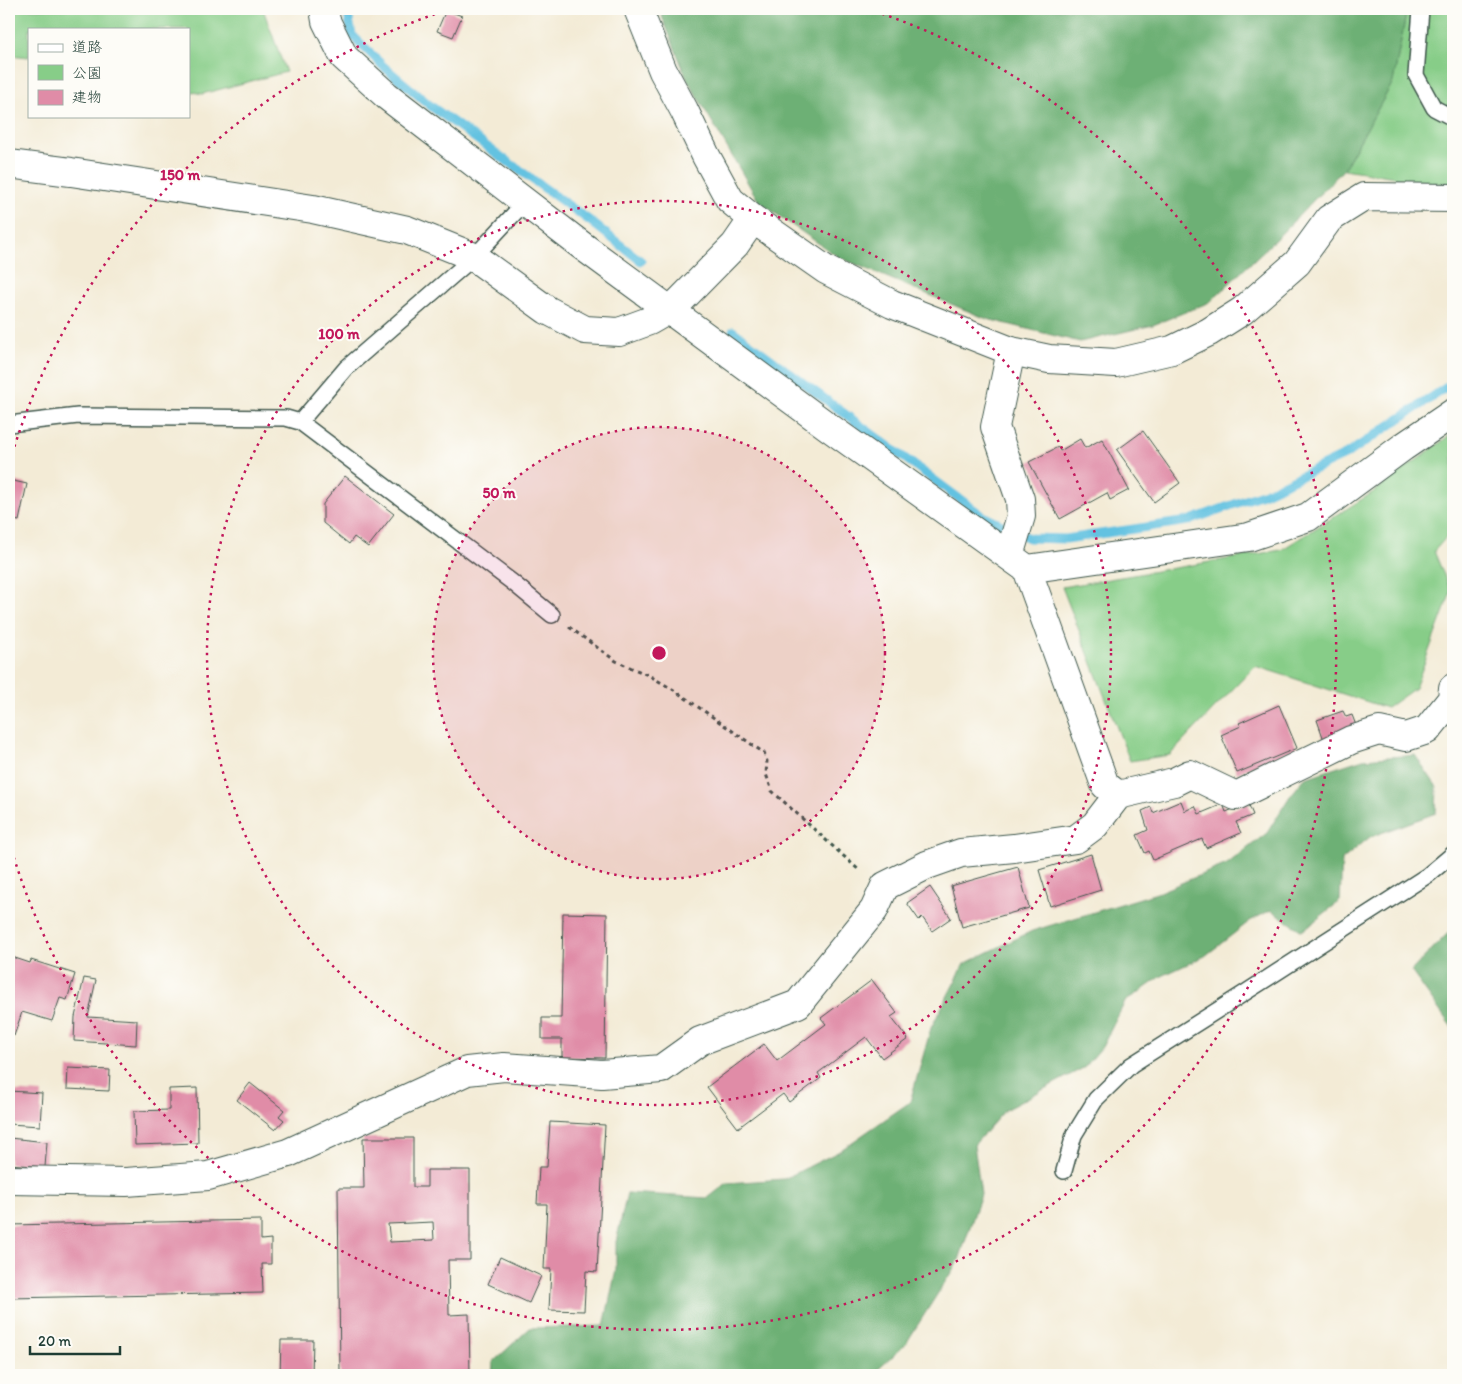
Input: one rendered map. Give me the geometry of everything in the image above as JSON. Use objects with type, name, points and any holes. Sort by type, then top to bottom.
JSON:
[{"type":"street","points":[[324,9],[326,21],[344,57],[387,96],[669,310],[1018,562],[1249,537],[1308,517],[1403,447],[1453,413]]},
{"type":"street","points":[[638,9],[663,71],[730,200],[753,219],[826,270],[892,304],[1011,351],[1049,359],[1116,363],[1172,350],[1209,332],[1242,310],[1297,264],[1329,219],[1364,198],[1453,198]]},
{"type":"street","points":[[9,164],[313,209],[407,230],[474,257],[547,310],[585,330],[619,332],[649,321],[676,306],[735,245],[753,219]]},
{"type":"street","points":[[1011,351],[995,427],[1020,499],[1022,516],[1018,562],[1105,785],[1118,795]]},
{"type":"street","points":[[9,1180],[126,1182],[208,1176],[288,1153],[467,1071],[504,1067],[602,1074],[661,1069],[700,1041],[798,1004],[874,910],[885,886],[927,865],[961,852],[1014,848],[1076,839],[1095,825],[1118,795],[1174,782],[1190,774],[1236,796],[1351,740],[1378,731],[1406,737],[1427,730],[1452,699],[1453,688]]},
{"type":"lane","points":[[1421,9],[1416,75],[1434,108],[1453,118]]},
{"type":"lane","points":[[300,422],[346,368],[474,257],[525,202]]},
{"type":"lane","points":[[9,424],[78,416],[286,418],[300,422],[512,582],[552,616]]},
{"type":"lane","points":[[1064,1171],[1074,1135],[1096,1099],[1131,1065],[1420,880],[1453,854]]},
{"type":"path","points":[[552,616],[616,661],[650,676],[674,690],[764,753],[767,761],[766,774],[772,791],[868,877],[885,886]]},
{"type":"green space","points":[[9,9],[263,9],[286,72],[202,94],[190,91],[190,28],[28,28],[28,57],[9,55]]},
{"type":"green space","points":[[659,9],[1407,9],[1393,82],[1344,169],[1281,234],[1210,302],[1153,325],[1080,342],[987,319],[838,257],[759,202],[687,79]]},
{"type":"green space","points":[[1407,9],[1453,9],[1453,183],[1439,184],[1344,169],[1393,82]]},
{"type":"green space","points":[[1453,433],[1453,530],[1434,551],[1451,592],[1415,688],[1387,708],[1255,666],[1170,755],[1130,761],[1062,587],[1281,550],[1375,491]]},
{"type":"green space","points":[[1415,755],[1437,787],[1436,813],[1370,837],[1342,860],[1340,901],[1302,931],[1271,910],[1250,921],[1205,956],[1162,976],[1125,1002],[1102,1047],[1085,1067],[1005,1110],[974,1145],[981,1194],[959,1260],[905,1345],[872,1375],[492,1375],[493,1362],[530,1328],[604,1326],[616,1270],[616,1242],[627,1193],[708,1198],[727,1183],[784,1179],[838,1152],[910,1102],[931,1028],[964,964],[1032,931],[1157,893],[1227,864],[1267,833],[1290,796],[1305,778],[1363,759]]},
{"type":"green space","points":[[1453,929],[1453,1029],[1411,971]]},
{"type":"building","points":[[446,10],[462,16],[453,37],[437,31]]},
{"type":"building","points":[[1143,431],[1180,483],[1154,502],[1117,450]]},
{"type":"building","points":[[1080,439],[1085,448],[1102,439],[1129,490],[1110,500],[1107,493],[1060,519],[1029,462],[1058,447],[1060,451]]},
{"type":"building","points":[[345,476],[394,514],[368,547],[354,537],[349,544],[323,523],[323,504]]},
{"type":"building","points":[[9,480],[27,484],[19,521],[9,519]]},
{"type":"building","points":[[1279,705],[1297,748],[1237,773],[1221,735],[1241,726],[1239,723]]},
{"type":"building","points":[[1343,711],[1346,717],[1352,715],[1357,728],[1324,740],[1317,720]]},
{"type":"building","points":[[1181,801],[1185,811],[1195,806],[1199,814],[1223,804],[1226,812],[1248,803],[1253,815],[1236,822],[1241,833],[1206,848],[1202,839],[1153,860],[1149,851],[1145,853],[1137,835],[1148,830],[1142,811],[1151,807],[1153,813]]},
{"type":"building","points":[[1091,854],[1101,890],[1050,906],[1039,870]]},
{"type":"building","points":[[1018,867],[1029,908],[962,927],[951,886]]},
{"type":"building","points":[[930,887],[951,918],[932,931],[922,917],[919,920],[907,903]]},
{"type":"building","points":[[563,913],[607,914],[605,1058],[562,1057],[562,1039],[542,1039],[542,1018],[561,1018]]},
{"type":"building","points":[[9,956],[30,963],[31,960],[75,974],[67,1000],[60,998],[52,1021],[22,1012],[14,1036],[9,1034]]},
{"type":"building","points":[[84,978],[96,980],[88,1017],[137,1020],[136,1045],[74,1041],[75,1017]]},
{"type":"building","points":[[872,980],[897,1013],[891,1017],[908,1039],[882,1058],[866,1037],[818,1073],[821,1078],[789,1102],[783,1094],[738,1128],[707,1087],[764,1044],[777,1061],[826,1024],[821,1018]]},
{"type":"building","points":[[68,1068],[110,1070],[109,1091],[67,1089]]},
{"type":"building","points":[[250,1083],[284,1110],[279,1116],[284,1120],[275,1130],[237,1100]]},
{"type":"building","points":[[197,1088],[198,1143],[135,1145],[134,1111],[169,1110],[169,1089]]},
{"type":"building","points":[[9,1091],[42,1093],[40,1126],[9,1124]]},
{"type":"building","points":[[550,1122],[605,1125],[597,1272],[586,1271],[584,1311],[549,1310],[551,1269],[544,1269],[547,1204],[537,1204],[539,1167],[547,1167]]},
{"type":"building","points":[[9,1138],[47,1142],[45,1167],[9,1164]]},
{"type":"building","points":[[363,1138],[413,1138],[413,1187],[427,1187],[427,1170],[470,1170],[470,1260],[448,1260],[449,1315],[469,1314],[470,1375],[340,1375],[338,1188],[364,1188]],"holes":[[[433,1222],[434,1240],[390,1242],[388,1224]]]},
{"type":"building","points":[[261,1220],[261,1240],[271,1239],[271,1264],[262,1264],[263,1293],[9,1298],[9,1225]]},
{"type":"building","points":[[500,1257],[541,1276],[529,1303],[488,1284]]},
{"type":"building","points":[[281,1340],[313,1340],[312,1375],[280,1375]]},
{"type":"waterway","points":[[347,9],[352,35],[383,66],[432,107],[590,221],[641,261]]},
{"type":"waterway","points":[[733,331],[983,516],[1029,538],[1066,539],[1188,521],[1265,493],[1347,454],[1453,383]]}]
